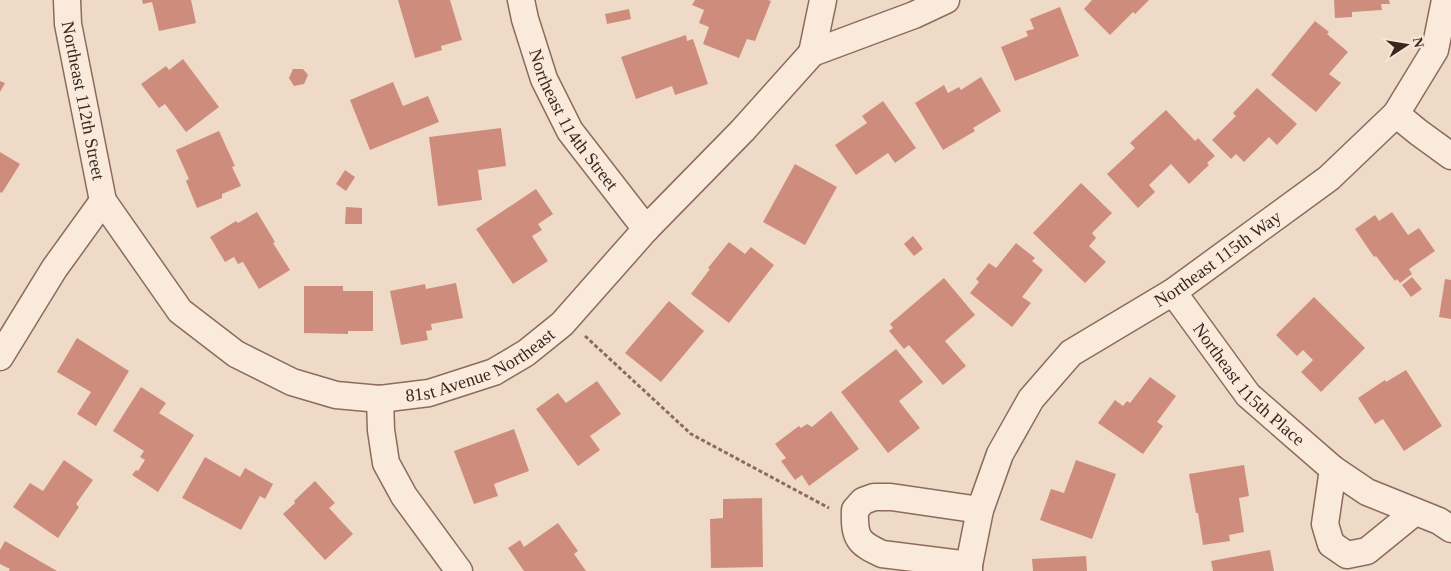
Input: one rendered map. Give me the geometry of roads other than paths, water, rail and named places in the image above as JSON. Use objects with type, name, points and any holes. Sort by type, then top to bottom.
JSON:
[{"type":"street","name":"Northeast 112th Street","points":[[66,0],[68,24],[103,201]]},
{"type":"street","name":"Northeast 114th Street","points":[[521,0],[524,19],[544,79],[570,131],[646,229]]},
{"type":"street","points":[[812,53],[822,0]]},
{"type":"street","name":"81st Avenue Northeast","points":[[103,201],[180,311],[236,354],[292,382],[336,395],[380,399],[429,392],[494,372],[526,353],[562,324],[646,229],[743,130],[812,53],[946,0]]},
{"type":"street","name":"Northeast 115th Way","points":[[980,510],[891,497],[874,497],[863,501],[854,510],[854,522],[857,537],[862,543],[882,554],[969,568],[980,510],[1000,454],[1031,399],[1071,353],[1173,292],[1329,178],[1396,114],[1435,50],[1445,0]]},
{"type":"street","points":[[1396,114],[1451,156]]},
{"type":"street","points":[[0,358],[54,269],[103,201]]},
{"type":"street","name":"Northeast 115th Place","points":[[1173,292],[1248,395],[1333,469],[1367,492],[1439,521],[1451,529]]},
{"type":"street","points":[[380,399],[381,430],[386,463],[404,496],[459,571]]},
{"type":"street","points":[[1333,469],[1325,524],[1331,544],[1347,555],[1367,551],[1415,512]]}]
